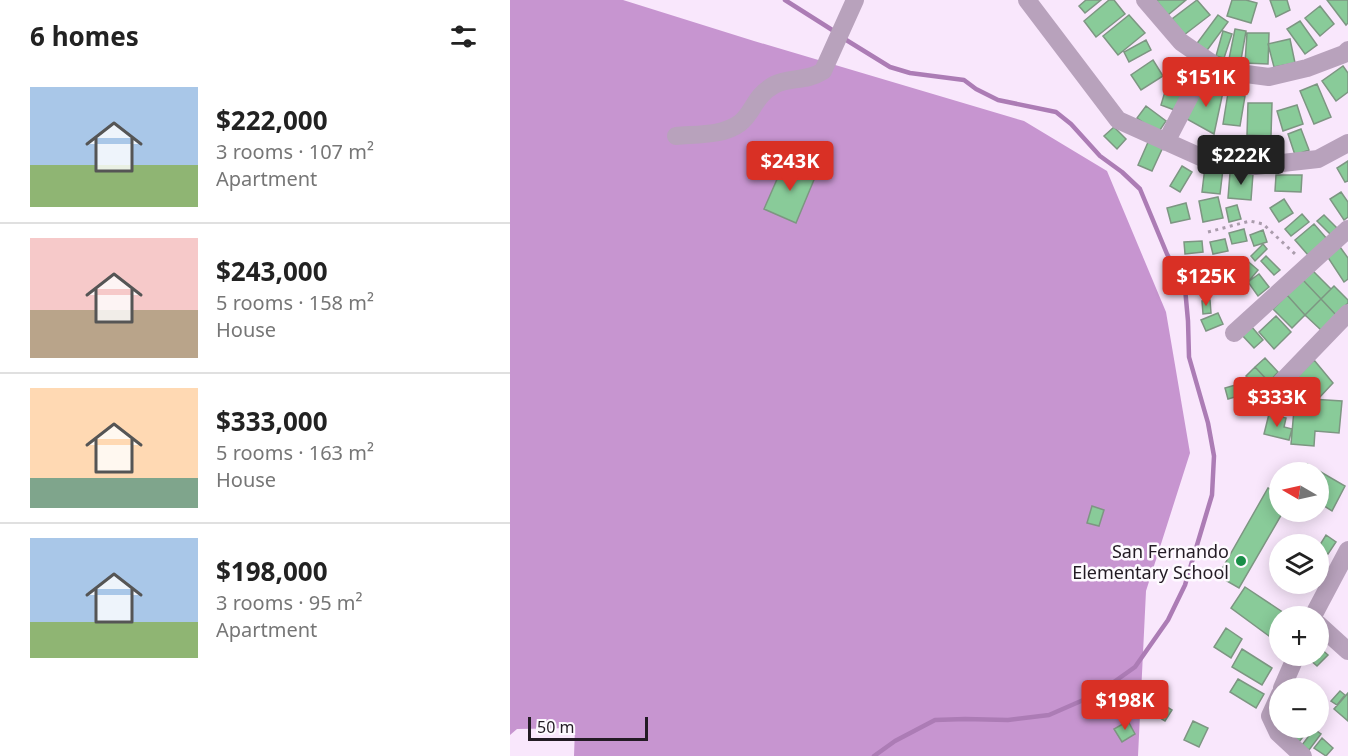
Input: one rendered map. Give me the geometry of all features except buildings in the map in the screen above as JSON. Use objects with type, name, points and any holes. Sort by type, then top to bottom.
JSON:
[{"type":"street","points":[[676,136],[723,131],[741,122],[760,93],[776,83],[812,78],[823,71],[855,0]]},
{"type":"street","points":[[1027,0],[1118,120],[1166,142],[1205,159],[1255,166],[1318,159],[1348,142]]},
{"type":"street","points":[[1145,0],[1181,42],[1223,71],[1269,77],[1347,55]]},
{"type":"street","points":[[1166,142],[1208,61]]},
{"type":"street","points":[[1234,333],[1348,229]]},
{"type":"street","points":[[1269,395],[1348,313]]},
{"type":"street","points":[[1318,606],[1348,550]]},
{"type":"street","points":[[1329,634],[1348,651]]},
{"type":"street","points":[[1283,738],[1303,756]]},
{"type":"path","points":[[1208,232],[1250,220],[1263,224],[1306,265]]},
{"type":"shaded area","points":[[510,0],[623,0],[1024,121],[1107,171],[1166,312],[1190,453],[1146,591],[1138,756],[574,756],[575,728],[517,729],[510,735]]},
{"type":"waterway","points":[[785,0],[837,33]]},
{"type":"waterway","points":[[843,38],[890,67],[910,73],[964,80],[998,100],[1056,112],[1071,124],[1100,156],[1140,189],[1167,254],[1185,288],[1189,357],[1208,423],[1214,456],[1212,495],[1185,585],[1168,620],[1135,667],[1097,694],[1049,715],[1008,720],[935,720],[895,741],[874,756]]},
{"type":"place","name":"San Fernando Elementary School","points":[[1241,561]]}]
